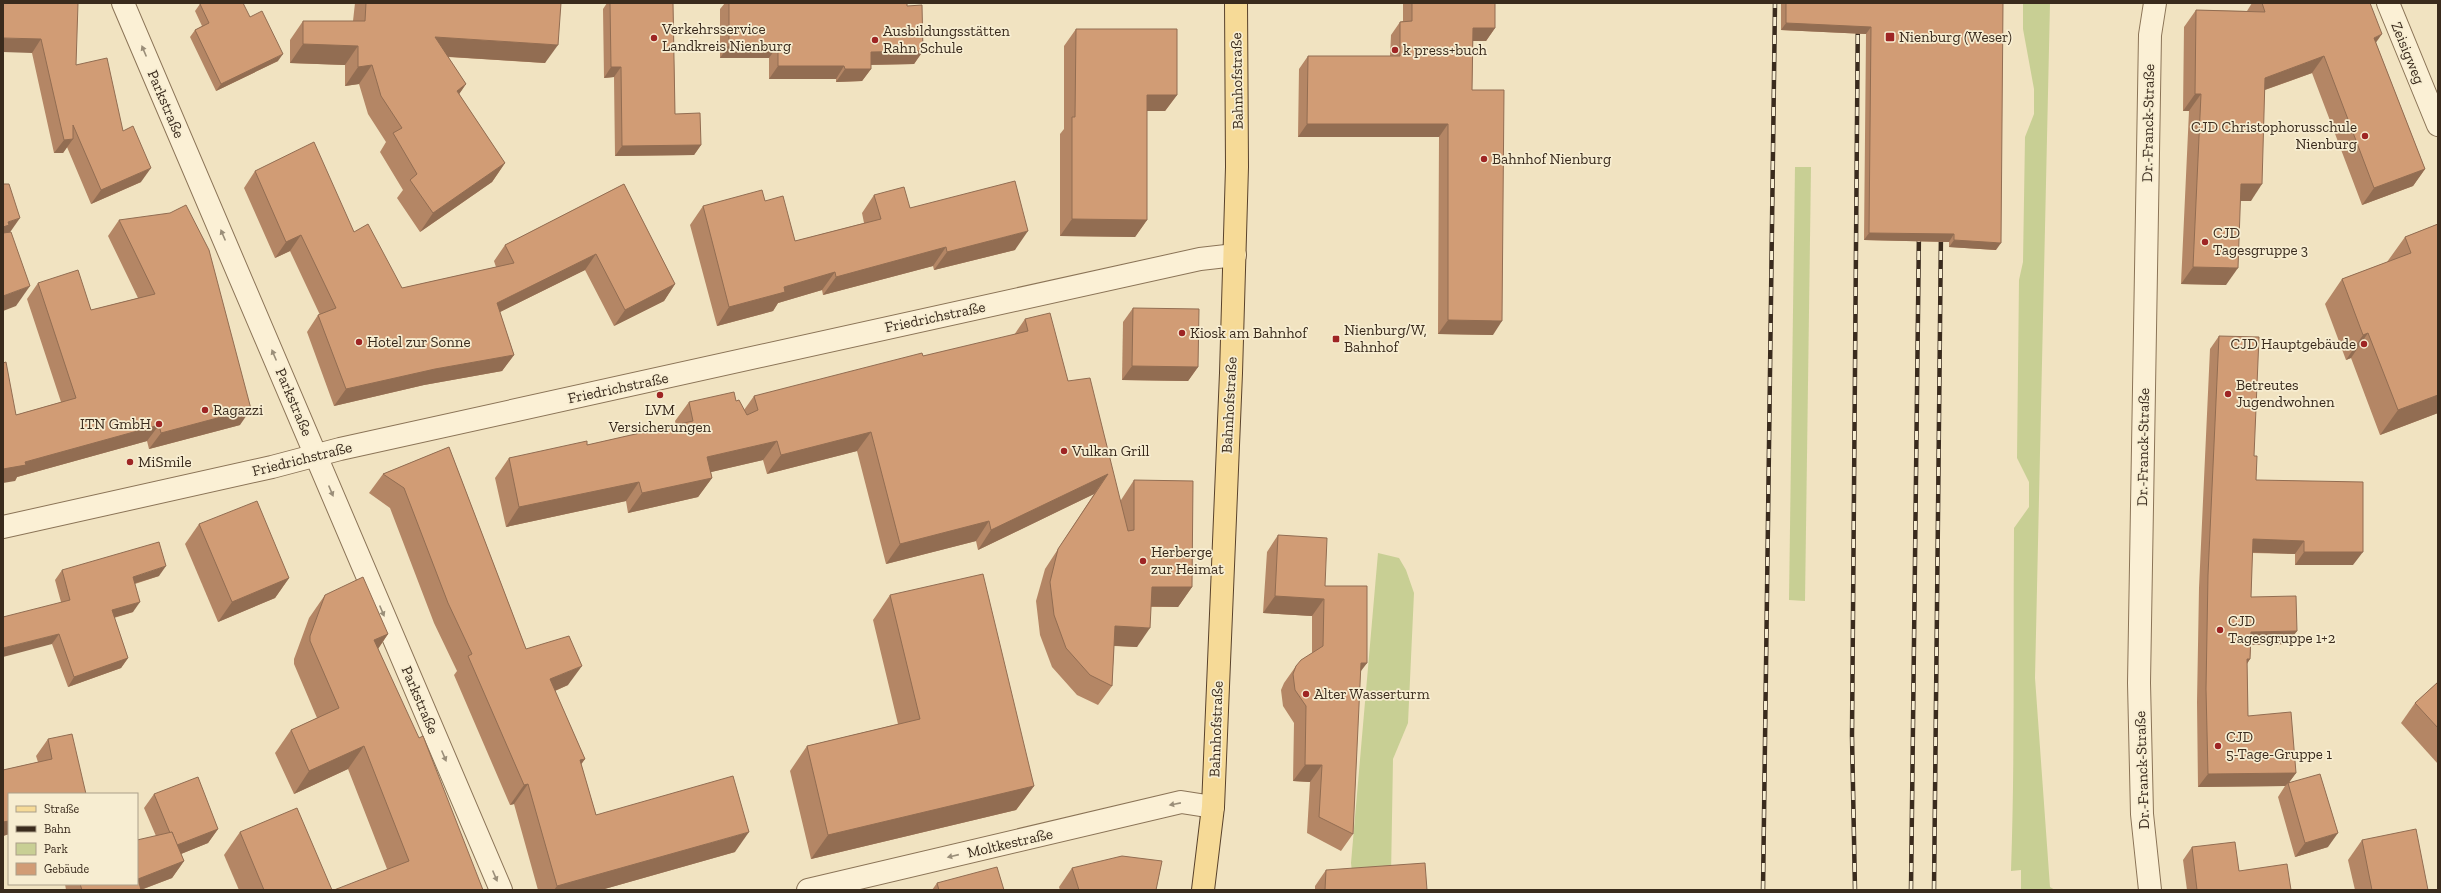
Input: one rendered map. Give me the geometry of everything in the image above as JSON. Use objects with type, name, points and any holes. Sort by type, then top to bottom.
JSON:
[{"type":"main road","name":"Bahnhofstraße","points":[[1203,890],[1213,808],[1235,255],[1237,168],[1236,3]]},
{"type":"street","name":"Parkstraße","points":[[123,3],[501,890]]},
{"type":"street","name":"Dr.-Franck-Straße","points":[[2150,890],[2142,814],[2140,683],[2150,35],[2155,3]]},
{"type":"street","name":"Zeisigweg","points":[[2388,3],[2438,125]]},
{"type":"street","name":"Friedrichstraße","points":[[3,527],[316,455],[1194,261],[1235,255]]},
{"type":"street","name":"Moltkestraße","points":[[808,890],[1181,802],[1213,808]]},
{"type":"green space","points":[[2023,3],[2050,3],[2035,678],[2050,887],[2055,890],[2021,890],[2021,870],[2011,871],[2014,528],[2029,507],[2029,482],[2017,458],[2019,280],[2023,262],[2025,137],[2034,114],[2034,89],[2023,29]]},
{"type":"green space","points":[[1795,167],[1811,167],[1805,601],[1789,600]]},
{"type":"green space","points":[[1378,553],[1399,558],[1406,570],[1414,593],[1408,723],[1393,759],[1391,877],[1354,890],[1351,863]]},
{"type":"building","points":[[3,3],[78,3],[76,65],[107,58],[123,131],[133,126],[151,168],[101,190],[73,125],[73,139],[64,140],[41,39],[3,38]]},
{"type":"building","points":[[243,3],[250,17],[262,11],[283,54],[221,84],[195,30],[209,23],[200,4]]},
{"type":"building","points":[[366,3],[561,3],[558,45],[435,37],[466,84],[457,91],[505,163],[433,213],[410,180],[417,174],[393,133],[402,128],[381,96],[372,65],[358,67],[358,46],[303,44],[303,21],[365,21]]},
{"type":"building","points":[[610,3],[673,3],[675,114],[700,113],[701,145],[622,146],[621,67],[611,67]]},
{"type":"building","points":[[729,3],[907,3],[907,6],[922,5],[923,51],[871,52],[871,69],[845,69],[844,66],[778,66],[778,45],[729,45]]},
{"type":"building","points":[[1412,3],[1495,3],[1495,28],[1473,28],[1472,90],[1504,90],[1502,321],[1448,320],[1448,124],[1307,124],[1308,56],[1400,56],[1400,22],[1412,21]]},
{"type":"building","points":[[1786,3],[2003,3],[2001,243],[1954,240],[1954,234],[1869,233],[1871,27],[1786,23]]},
{"type":"building","points":[[2262,3],[2370,3],[2382,34],[2374,38],[2425,169],[2374,188],[2324,56],[2265,78],[2262,184],[2241,184],[2238,268],[2193,267],[2201,94],[2195,94],[2196,10],[2265,12]]},
{"type":"building","points":[[1076,29],[1177,29],[1177,95],[1147,95],[1147,220],[1072,219],[1072,117],[1075,117]]},
{"type":"building","points":[[314,142],[354,232],[368,224],[402,288],[514,263],[505,245],[624,184],[675,284],[625,310],[596,254],[497,303],[514,355],[435,369],[346,389],[318,315],[336,308],[301,235],[286,242],[255,171]]},
{"type":"building","points":[[1015,181],[1028,231],[947,252],[946,247],[836,277],[835,272],[784,287],[785,292],[729,307],[703,206],[762,190],[765,201],[783,196],[795,241],[881,219],[874,195],[904,187],[910,208]]},
{"type":"building","points":[[3,184],[9,184],[20,218],[8,222],[9,225],[3,227]]},
{"type":"building","points":[[186,205],[209,250],[251,409],[161,433],[159,425],[25,462],[26,465],[3,469],[3,363],[6,362],[16,415],[76,398],[38,283],[78,270],[91,310],[155,294],[119,220],[170,213]]},
{"type":"building","name":"CJD Hauptgebäude","points":[[2438,224],[2438,395],[2398,410],[2368,333],[2363,335],[2342,279],[2411,253],[2405,237]]},
{"type":"building","points":[[11,232],[30,286],[3,296],[3,233]]},
{"type":"building","points":[[1133,308],[1199,309],[1198,367],[1132,366]]},
{"type":"building","points":[[1050,313],[1068,381],[1090,378],[1128,531],[1134,530],[1134,480],[1193,481],[1192,587],[1152,587],[1150,628],[1115,626],[1112,686],[1090,675],[1066,648],[1054,615],[1050,582],[1058,549],[1108,474],[991,530],[989,521],[900,544],[871,432],[781,455],[777,441],[707,457],[712,478],[642,493],[639,482],[519,507],[509,458],[587,441],[587,445],[693,421],[689,402],[734,392],[736,401],[739,400],[747,415],[758,410],[754,396],[922,353],[923,356],[1028,331],[1025,319]]},
{"type":"building","points":[[2219,336],[2259,337],[2254,456],[2257,456],[2256,480],[2363,482],[2363,552],[2304,552],[2304,541],[2253,539],[2251,597],[2296,596],[2297,631],[2251,632],[2250,659],[2247,659],[2248,716],[2291,712],[2296,773],[2208,774],[2206,689],[2208,575]]},
{"type":"building","points":[[449,447],[526,649],[569,636],[582,666],[550,679],[585,759],[580,760],[596,815],[733,776],[749,832],[557,886],[528,784],[524,785],[468,656],[472,654],[448,603],[404,488],[383,474]]},
{"type":"building","points":[[257,501],[289,578],[232,602],[199,524]]},
{"type":"building","points":[[1278,535],[1327,538],[1325,586],[1367,586],[1367,663],[1361,663],[1353,834],[1319,817],[1322,765],[1305,765],[1306,706],[1295,690],[1293,674],[1296,666],[1301,660],[1323,646],[1324,599],[1275,596]]},
{"type":"building","points":[[159,542],[166,566],[133,577],[140,602],[112,610],[128,658],[74,677],[59,634],[3,648],[3,617],[70,600],[62,570]]},
{"type":"building","points":[[983,574],[1034,786],[828,835],[807,746],[920,719],[890,595]]},
{"type":"building","points":[[363,577],[388,634],[374,640],[419,738],[423,736],[483,890],[334,890],[409,861],[364,746],[309,771],[291,730],[339,708],[310,641],[310,636],[325,595]]},
{"type":"building","points":[[2438,682],[2438,728],[2415,703]]},
{"type":"building","points":[[72,734],[86,793],[8,793],[8,821],[3,822],[3,770],[52,759],[48,739]]},
{"type":"building","points":[[2320,774],[2338,833],[2305,843],[2288,783]]},
{"type":"building","points":[[198,777],[218,829],[177,845],[172,832],[170,833],[154,794]]},
{"type":"building","points":[[297,808],[332,890],[264,890],[240,832]]},
{"type":"building","points":[[2416,829],[2428,890],[2372,890],[2362,840]]},
{"type":"building","points":[[172,832],[184,861],[138,879],[138,840]]},
{"type":"building","points":[[2235,842],[2239,871],[2287,864],[2291,890],[2197,890],[2192,847]]},
{"type":"building","points":[[1122,856],[1162,861],[1156,890],[1079,890],[1072,868]]},
{"type":"building","points":[[1425,863],[1427,890],[1325,890],[1326,870]]},
{"type":"building","points":[[997,867],[1004,890],[939,890],[937,883]]},
{"type":"building","points":[[138,879],[141,890],[82,890],[80,885],[138,885]]},
{"type":"railway","points":[[1763,890],[1775,3]]},
{"type":"railway","points":[[1855,890],[1852,736],[1858,3]]},
{"type":"railway","points":[[1911,890],[1919,230]]},
{"type":"railway","points":[[1934,890],[1941,231]]},
{"type":"place","name":"Nienburg (Weser)","points":[[1890,37]]},
{"type":"place","name":"Verkehrsservice Landkreis Nienburg","points":[[654,38]]},
{"type":"place","name":"Ausbildungsstätten Rahn Schule","points":[[875,40]]},
{"type":"place","name":"k press+buch","points":[[1395,50]]},
{"type":"place","name":"CJD Christophorusschule Nienburg","points":[[2365,136]]},
{"type":"place","name":"Bahnhof Nienburg","points":[[1484,159]]},
{"type":"place","name":"CJD Tagesgruppe 3","points":[[2205,242]]},
{"type":"place","name":"Kiosk am Bahnhof","points":[[1182,333]]},
{"type":"place","name":"Nienburg/W, Bahnhof","points":[[1336,339]]},
{"type":"place","name":"Hotel zur Sonne","points":[[359,342]]},
{"type":"place","name":"CJD Hauptgebäude","points":[[2364,344]]},
{"type":"place","name":"Betreutes Jugendwohnen","points":[[2228,394]]},
{"type":"place","name":"LVM Versicherungen","points":[[660,395]]},
{"type":"place","name":"Ragazzi","points":[[205,410]]},
{"type":"place","name":"ITN GmbH","points":[[159,424]]},
{"type":"place","name":"Vulkan Grill","points":[[1064,451]]},
{"type":"place","name":"MiSmile","points":[[130,462]]},
{"type":"place","name":"Herberge zur Heimat","points":[[1143,561]]},
{"type":"place","name":"CJD Tagesgruppe 1+2","points":[[2220,630]]},
{"type":"place","name":"Alter Wasserturm","points":[[1306,694]]},
{"type":"place","name":"CJD 5-Tage-Gruppe 1","points":[[2218,746]]}]
